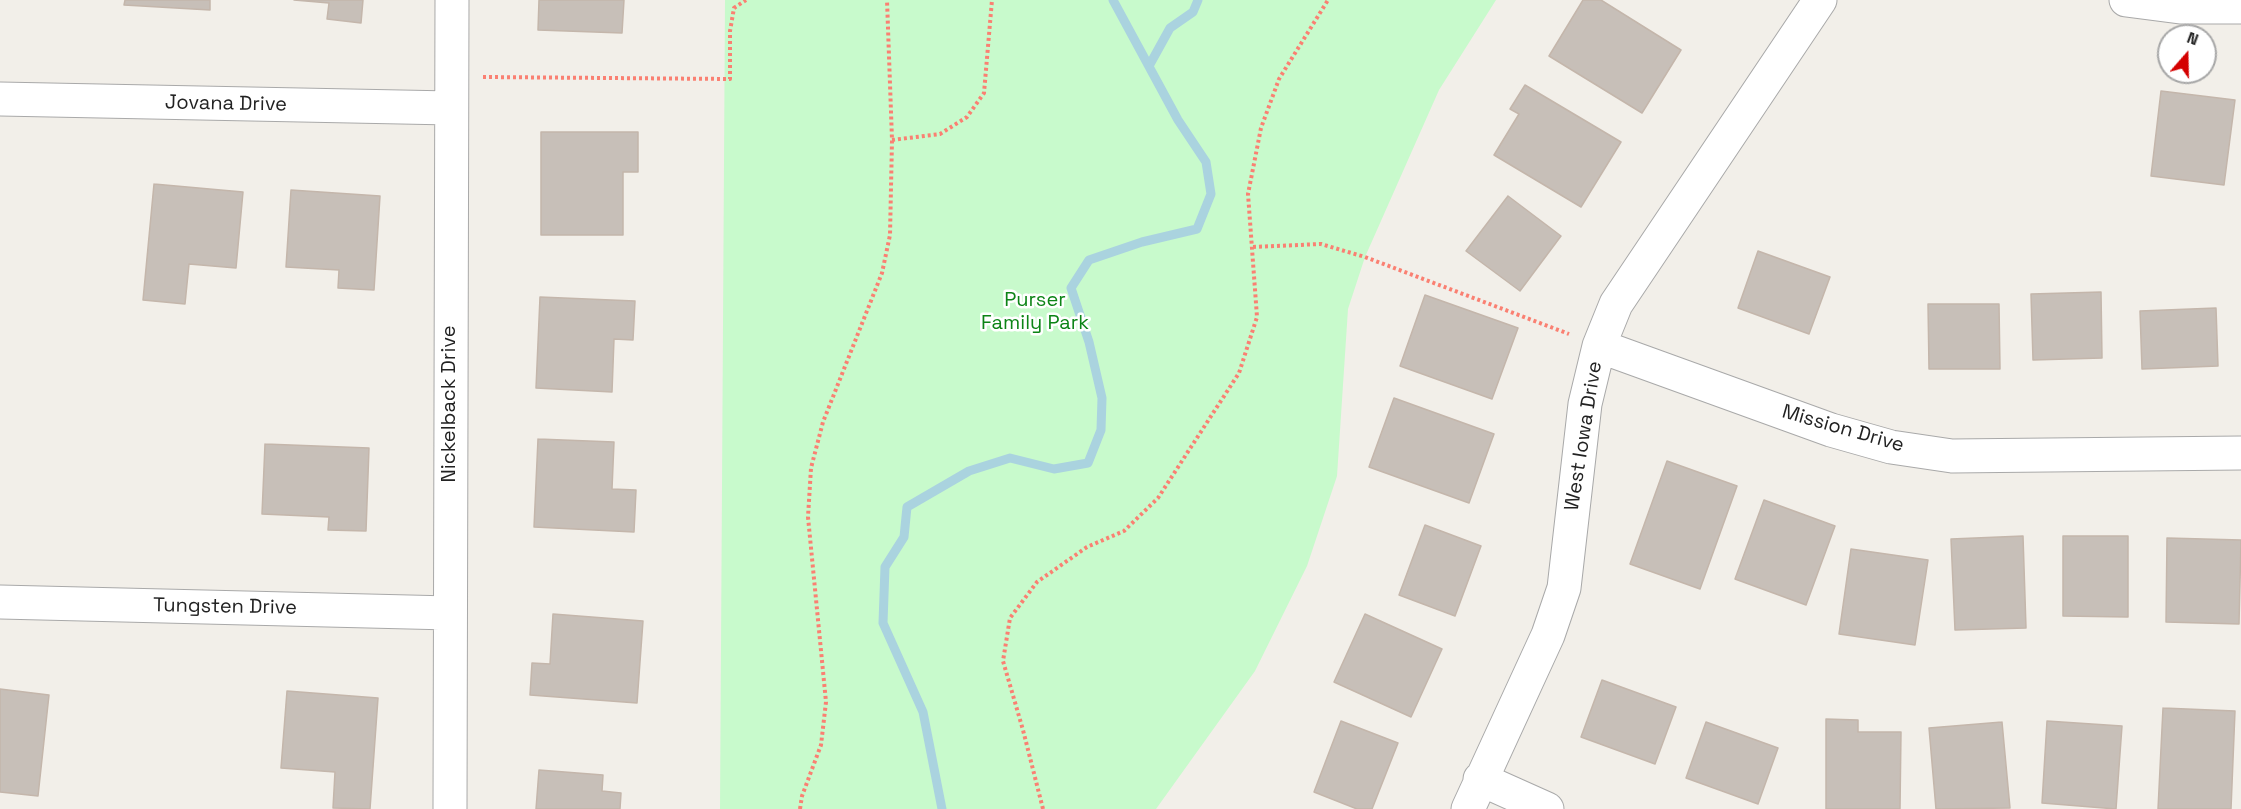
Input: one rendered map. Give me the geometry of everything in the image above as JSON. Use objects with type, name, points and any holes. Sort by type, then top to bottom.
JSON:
[{"type":"street","name":"Nickelback Drive","points":[[450,809],[452,0]]},
{"type":"street","name":"West Iowa Drive","points":[[1467,809],[1548,634],[1563,588],[1586,404],[1599,346],[1616,304],[1820,0]]},
{"type":"street","points":[[2126,0],[2180,7],[2241,7]]},
{"type":"street","name":"Jovana Drive","points":[[0,99],[452,93]]},
{"type":"street","name":"Mission Drive","points":[[1599,346],[1831,430],[1891,447],[1952,456],[2241,453]]},
{"type":"street","name":"Tungsten Drive","points":[[0,602],[450,613]]},
{"type":"street","points":[[1480,780],[1547,809]]},
{"type":"path","points":[[452,93],[730,79],[730,31],[734,9],[746,0]]},
{"type":"path","points":[[800,809],[802,796],[821,745],[826,702],[808,517],[811,468],[824,422],[882,273],[890,236],[892,140],[887,0]]},
{"type":"path","points":[[892,140],[940,134],[967,117],[984,93],[992,0]]},
{"type":"path","points":[[1043,809],[1003,661],[1010,618],[1037,582],[1087,547],[1124,531],[1158,498],[1239,373],[1257,317],[1248,194],[1261,128],[1279,79],[1328,0]]},
{"type":"path","points":[[1253,247],[1321,244],[1365,257],[1599,346]]},
{"type":"green space","name":"Purser Family Park","points":[[725,0],[1496,0],[1439,90],[1365,257],[1348,309],[1337,476],[1307,566],[1255,671],[1156,809],[720,809]]},
{"type":"building","points":[[125,0],[210,0],[210,10],[124,5]]},
{"type":"building","points":[[294,0],[363,0],[361,23],[327,19],[329,3]]},
{"type":"building","points":[[539,0],[624,0],[622,33],[538,30]]},
{"type":"building","points":[[1583,0],[1601,0],[1681,50],[1642,113],[1549,56]]},
{"type":"building","points":[[1525,85],[1621,142],[1581,207],[1494,155],[1519,114],[1510,109]]},
{"type":"building","points":[[2161,91],[2235,100],[2224,185],[2151,176]]},
{"type":"building","points":[[541,132],[638,132],[638,172],[623,172],[623,235],[541,235]]},
{"type":"building","points":[[154,184],[243,192],[236,268],[189,264],[185,304],[143,300]]},
{"type":"building","points":[[291,190],[380,196],[374,290],[338,288],[339,270],[286,267]]},
{"type":"building","points":[[1508,196],[1561,236],[1520,291],[1466,251]]},
{"type":"building","points":[[1758,251],[1830,277],[1809,334],[1738,308]]},
{"type":"building","points":[[2101,292],[2102,358],[2033,360],[2031,294]]},
{"type":"building","points":[[1425,295],[1518,328],[1492,399],[1400,366]]},
{"type":"building","points":[[540,297],[635,301],[633,340],[614,339],[612,392],[536,388]]},
{"type":"building","points":[[1928,304],[1999,304],[2000,369],[1929,369]]},
{"type":"building","points":[[2216,308],[2218,366],[2142,369],[2140,311]]},
{"type":"building","points":[[1394,398],[1494,434],[1469,503],[1369,467]]},
{"type":"building","points":[[538,439],[614,442],[612,489],[636,490],[634,532],[534,527]]},
{"type":"building","points":[[265,444],[369,448],[366,531],[328,530],[329,517],[262,514]]},
{"type":"building","points":[[1667,461],[1737,486],[1700,589],[1630,564]]},
{"type":"building","points":[[1764,500],[1835,526],[1806,605],[1735,579]]},
{"type":"building","points":[[1425,525],[1481,546],[1455,616],[1399,595]]},
{"type":"building","points":[[2023,536],[2026,628],[1955,630],[1951,539]]},
{"type":"building","points":[[2063,536],[2128,536],[2128,617],[2063,616]]},
{"type":"building","points":[[2167,538],[2241,540],[2239,624],[2166,622]]},
{"type":"building","points":[[1851,549],[1928,560],[1915,645],[1839,634]]},
{"type":"building","points":[[553,614],[643,621],[637,703],[530,695],[532,663],[550,664]]},
{"type":"building","points":[[1365,614],[1442,649],[1411,717],[1334,682]]},
{"type":"building","points":[[1602,680],[1676,707],[1655,764],[1581,737]]},
{"type":"building","points":[[0,689],[49,695],[38,796],[0,792]]},
{"type":"building","points":[[287,691],[378,698],[370,809],[333,808],[335,772],[281,768]]},
{"type":"building","points":[[2163,708],[2235,711],[2231,809],[2158,809]]},
{"type":"building","points":[[1826,719],[1858,720],[1858,732],[1901,732],[1900,809],[1826,809]]},
{"type":"building","points":[[1341,721],[1398,743],[1372,809],[1357,809],[1314,792]]},
{"type":"building","points":[[2047,721],[2122,726],[2116,809],[2042,803]]},
{"type":"building","points":[[1706,722],[1778,748],[1758,804],[1686,778]]},
{"type":"building","points":[[2002,722],[2010,808],[1936,809],[1929,728]]},
{"type":"building","points":[[539,770],[603,775],[602,791],[621,793],[620,809],[536,809]]},
{"type":"waterway","points":[[942,809],[923,712],[883,623],[885,567],[904,537],[907,507],[969,471],[1010,458],[1054,469],[1088,463],[1101,430],[1102,398],[1089,342],[1071,288],[1089,260],[1142,242],[1197,229],[1211,194],[1206,162],[1178,120],[1113,0]]},
{"type":"waterway","points":[[1149,66],[1170,28],[1193,12],[1198,0]]}]
